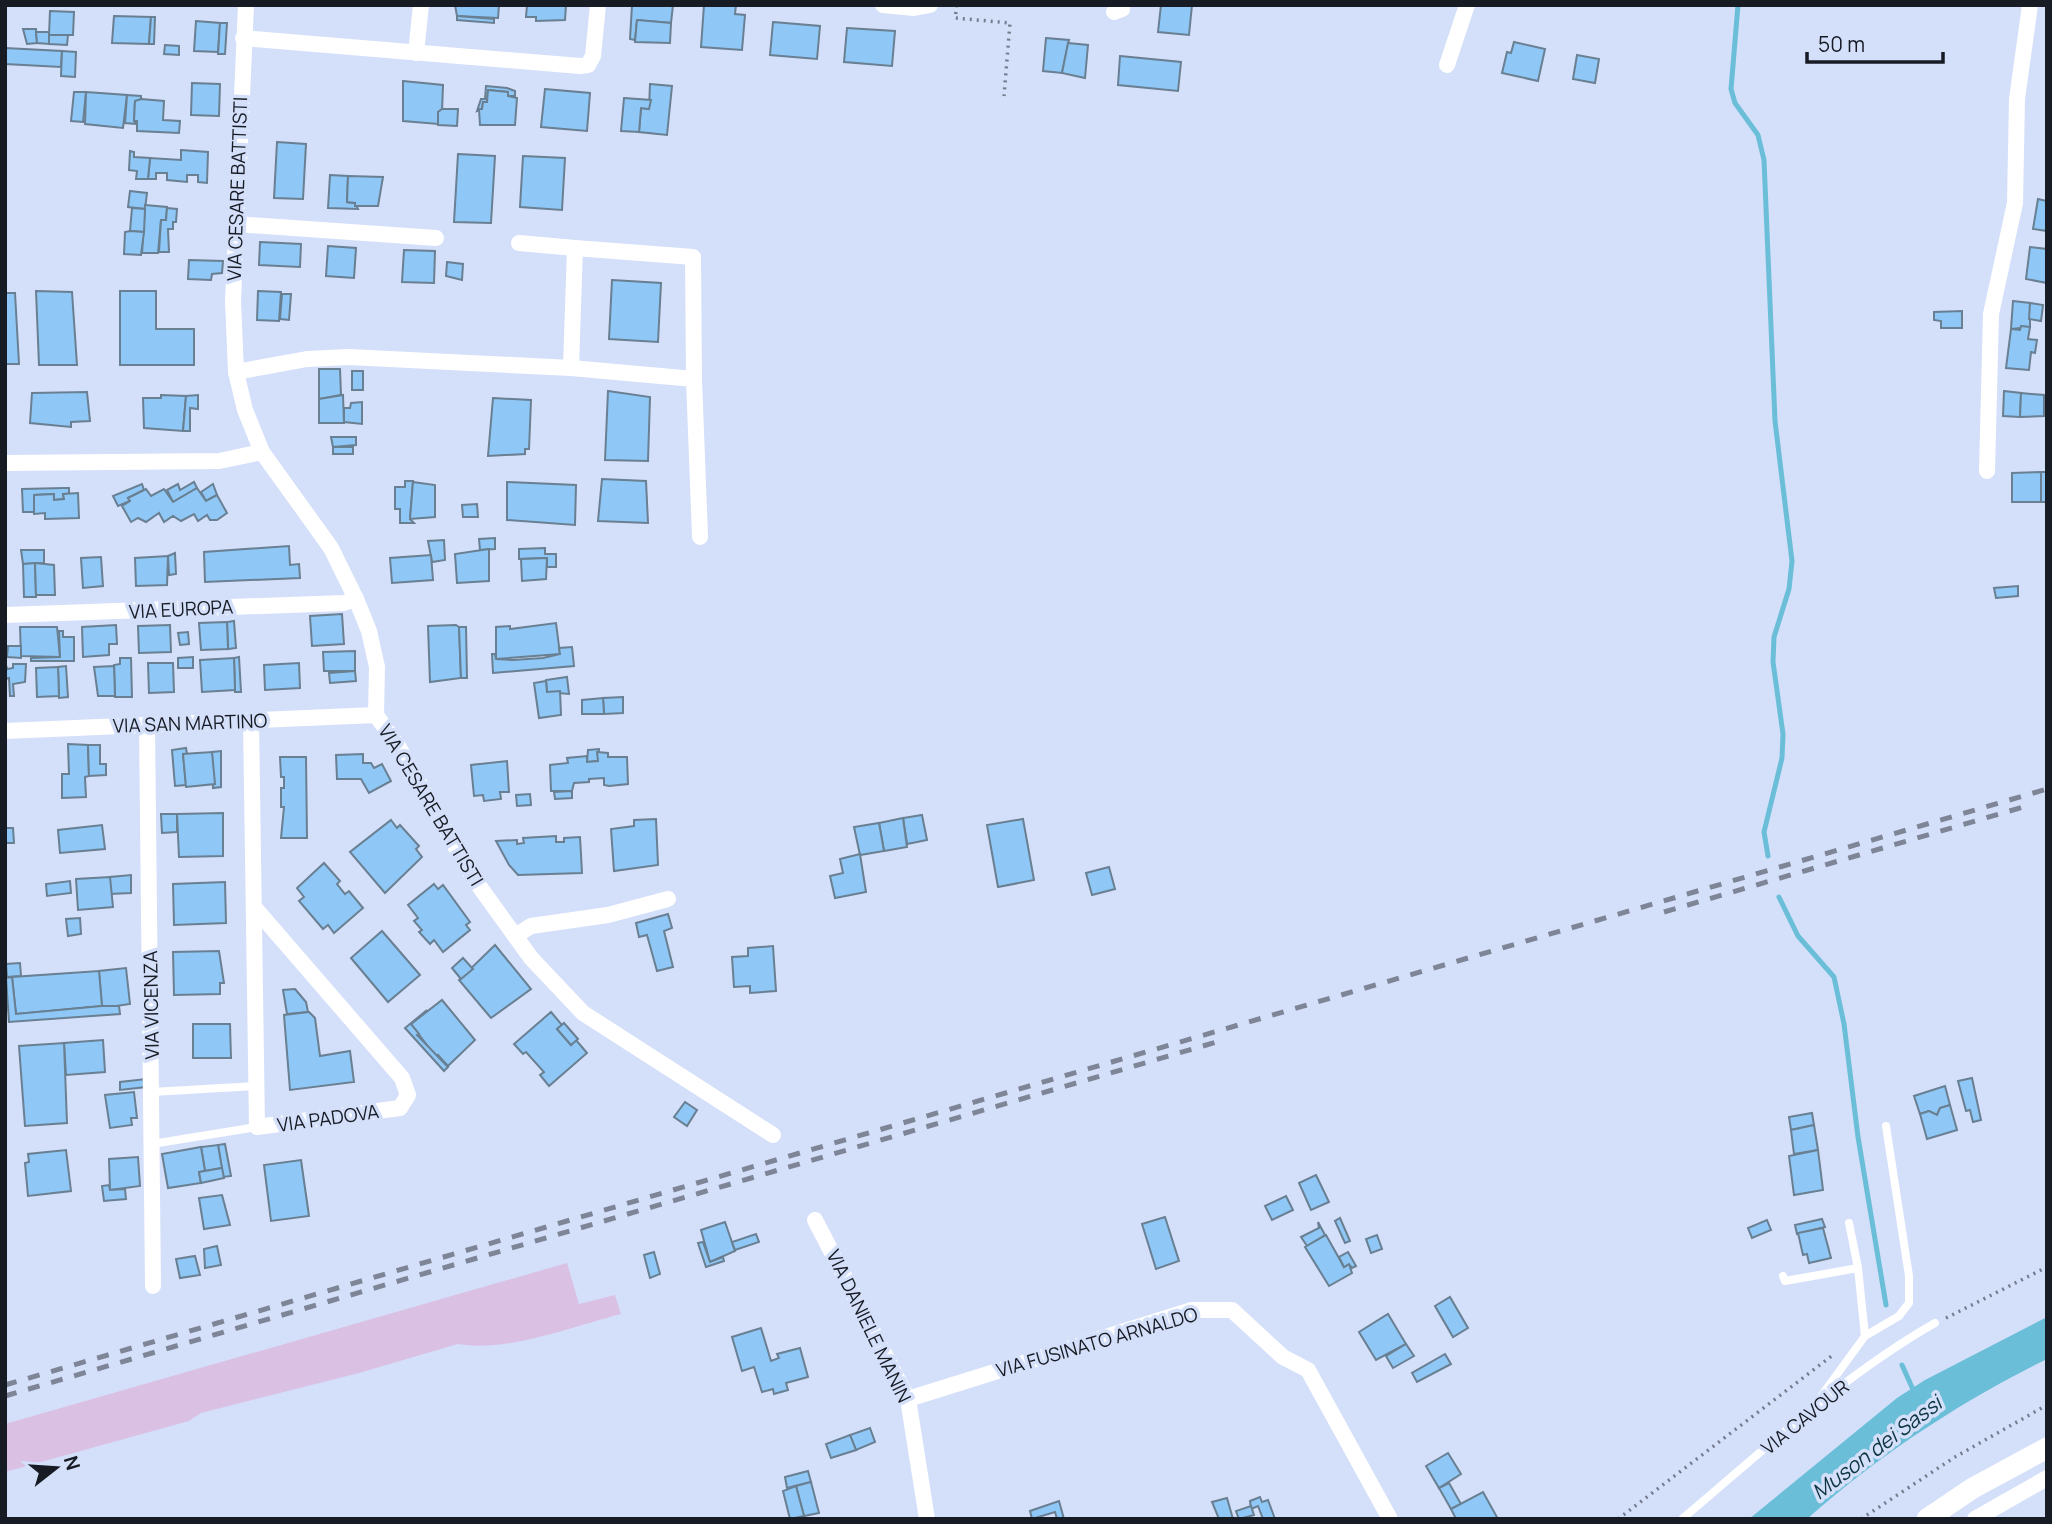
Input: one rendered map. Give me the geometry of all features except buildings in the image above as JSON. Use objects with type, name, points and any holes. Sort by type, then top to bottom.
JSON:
[{"type":"main road","points":[[1927,1519],[1973,1488],[2047,1448]]},
{"type":"street","name":"VIA CESARE BATTISTI","points":[[246,5],[232,338],[236,372],[245,411],[262,452],[331,548],[356,598],[369,631],[377,667],[376,715],[393,738],[474,878],[514,936],[583,1013],[773,1135]]},
{"type":"street","points":[[416,53],[421,5]]},
{"type":"street","points":[[243,37],[588,65],[593,56],[598,5]]},
{"type":"street","points":[[883,5],[914,8],[930,5]]},
{"type":"street","points":[[1447,65],[1467,5]]},
{"type":"street","points":[[1987,471],[1992,314],[2015,202],[2017,99],[2030,5]]},
{"type":"street","points":[[236,224],[436,238]]},
{"type":"street","points":[[519,243],[693,257],[700,537]]},
{"type":"street","points":[[570,368],[575,248]]},
{"type":"street","points":[[236,372],[307,359],[349,357],[570,368],[694,379]]},
{"type":"street","points":[[5,463],[219,461],[262,452]]},
{"type":"street","name":"VIA EUROPA","points":[[5,615],[344,603],[356,598]]},
{"type":"street","name":"VIA SAN MARTINO","points":[[5,731],[376,715]]},
{"type":"street","name":"VIA PADOVA","points":[[251,720],[257,1127],[400,1108],[408,1095],[402,1078],[254,907]]},
{"type":"street","name":"VIA VICENZA","points":[[147,724],[153,1286]]},
{"type":"street","points":[[514,936],[531,926],[608,915],[668,899]]},
{"type":"street","name":"VIA DANIELE MANIN","points":[[815,1220],[908,1399],[927,1519]]},
{"type":"street","name":"VIA FUSINATO ARNALDO","points":[[908,1399],[1192,1310],[1232,1310],[1283,1357],[1308,1370],[1390,1519]]},
{"type":"street","points":[[1975,1519],[2047,1478]]},
{"type":"lane","points":[[152,1092],[256,1086]]},
{"type":"lane","points":[[1812,1409],[1865,1336],[1899,1316],[1909,1303],[1909,1276],[1886,1126]]},
{"type":"lane","points":[[152,1144],[257,1127]]},
{"type":"lane","points":[[1849,1223],[1865,1336]]},
{"type":"lane","points":[[1783,1276],[1785,1281],[1802,1280],[1857,1268]]},
{"type":"lane","name":"VIA CAVOUR","points":[[1682,1519],[1812,1409],[1879,1358],[1935,1323]]},
{"type":"path","points":[[949,5],[957,6],[956,18],[1010,23],[1003,96]]},
{"type":"path","points":[[1935,1323],[2047,1267]]},
{"type":"path","points":[[1618,1519],[1835,1355]]},
{"type":"path","points":[[1861,1519],[1955,1457],[2047,1405]]},
{"type":"shaded area","points":[[567,1263],[579,1304],[615,1295],[621,1314],[518,1342],[477,1346],[458,1344],[359,1373],[201,1413],[189,1421],[5,1472],[5,1424]]},
{"type":"water","name":"Muson dei Sassi","points":[[2047,1317],[2047,1359],[1983,1393],[1921,1431],[1863,1473],[1807,1519],[1749,1519],[1897,1398],[1925,1380]]},
{"type":"waterway","points":[[1738,5],[1731,89],[1735,103],[1758,135],[1764,160],[1775,421],[1792,561],[1789,589],[1774,637],[1773,662],[1783,734],[1782,758],[1764,832],[1768,856]]},
{"type":"waterway","points":[[1779,897],[1798,936],[1834,977],[1844,1024],[1858,1137],[1886,1305]]},
{"type":"waterway","name":"Muson dei Sassi","points":[[1902,1365],[1915,1394]]},
{"type":"railway","points":[[5,1385],[2047,789]]},
{"type":"railway","points":[[1664,912],[2030,805]]},
{"type":"railway","points":[[5,1396],[1220,1041]]}]
